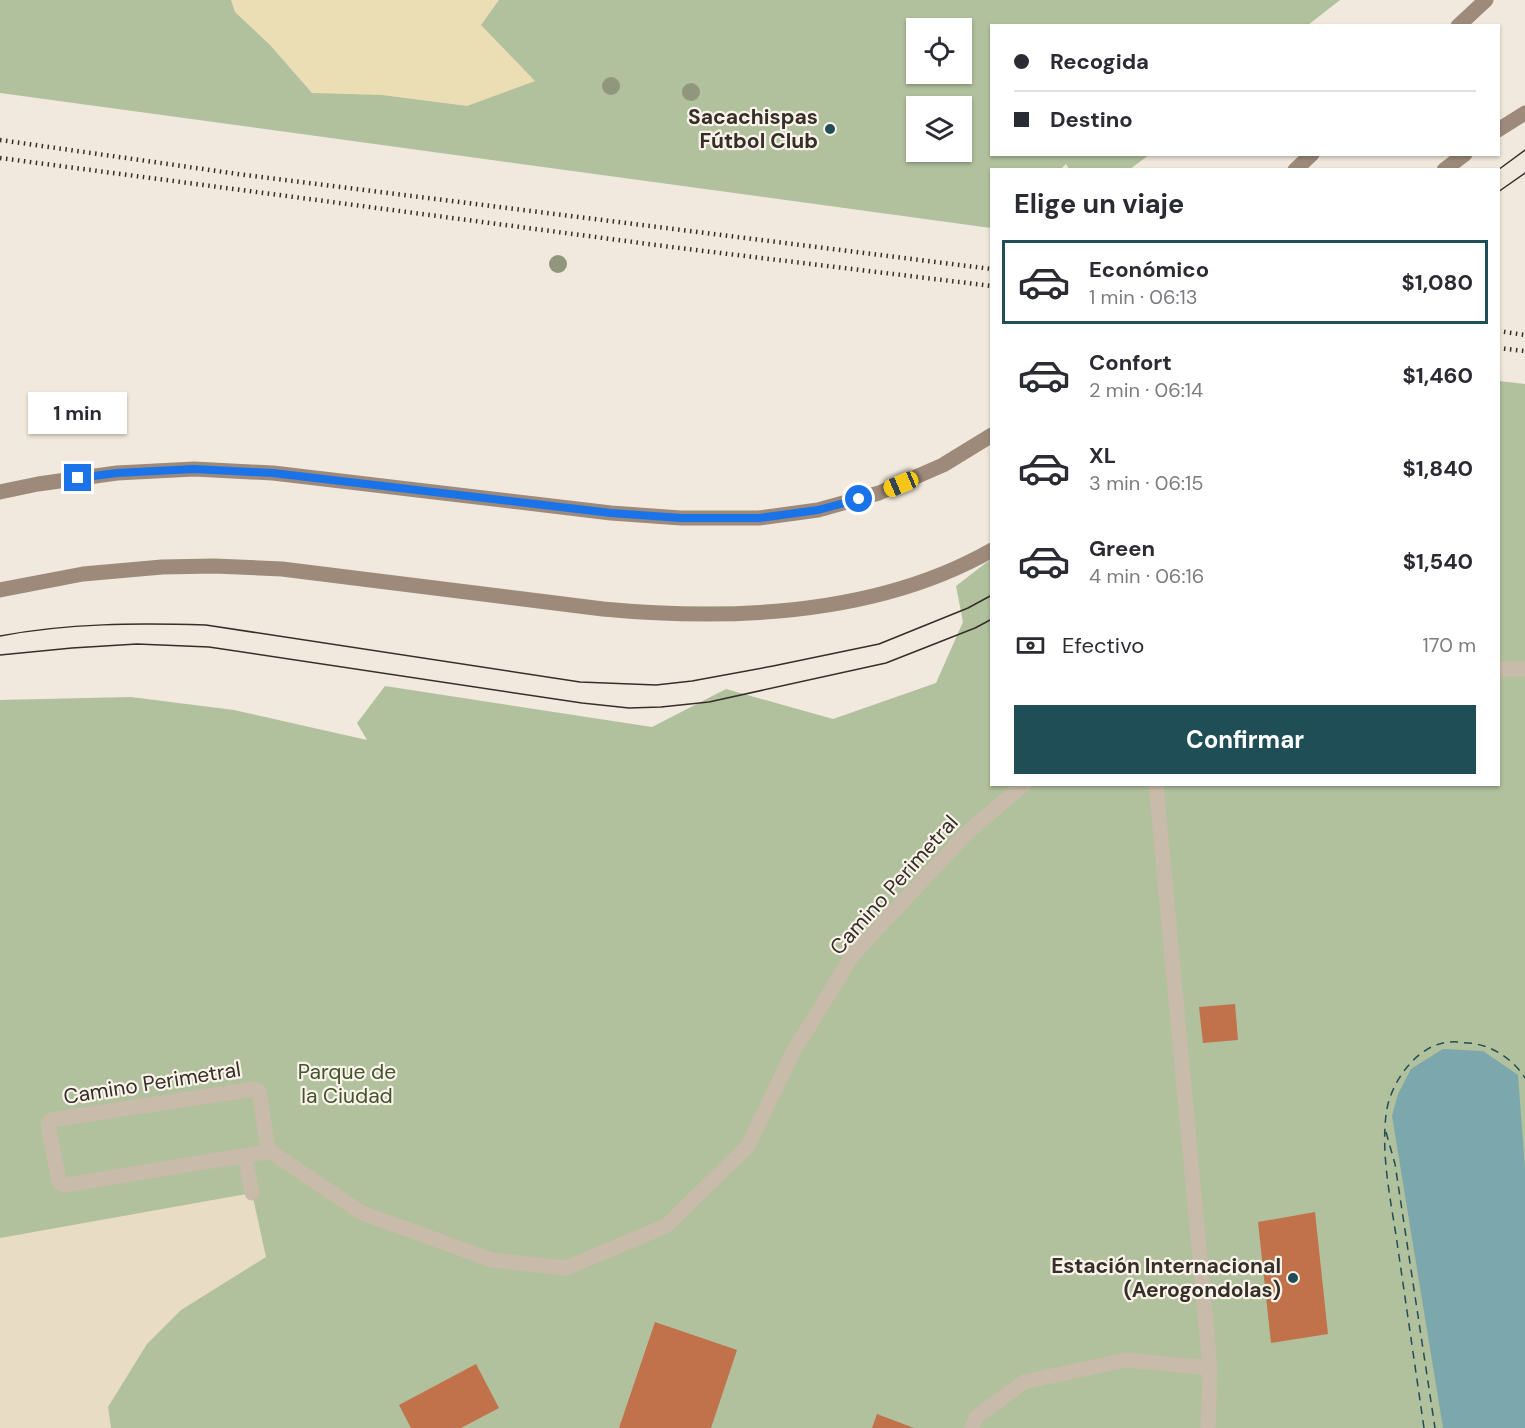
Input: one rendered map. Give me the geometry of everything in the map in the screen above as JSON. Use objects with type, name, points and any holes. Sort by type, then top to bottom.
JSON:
[{"type":"main road","points":[[1460,24],[1486,0]]},
{"type":"main road","points":[[1500,129],[1525,113]]},
{"type":"main road","points":[[1298,168],[1310,156]]},
{"type":"main road","points":[[1447,168],[1462,156]]},
{"type":"main road","points":[[0,492],[38,484],[117,473],[194,469],[273,473],[611,513],[681,518],[759,518],[818,510],[879,493],[944,465],[990,436]]},
{"type":"main road","points":[[0,590],[83,574],[162,567],[214,566],[282,569],[603,609],[646,613],[717,614],[793,610],[844,602],[911,584],[990,551]]},
{"type":"street","points":[[1500,669],[1525,669]]},
{"type":"street","name":"Camino Perimetral","points":[[268,1150],[244,1156],[65,1185],[59,1182],[48,1125],[51,1120],[254,1089],[259,1092],[268,1150],[362,1213],[492,1260],[566,1268],[666,1226],[748,1146],[792,1054],[852,956],[967,833],[1022,786]]},
{"type":"street","points":[[1156,786],[1210,1368],[1208,1428]]},
{"type":"street","points":[[244,1156],[252,1193]]},
{"type":"street","points":[[972,1428],[976,1417],[1024,1382],[1126,1360],[1210,1368]]},
{"type":"green space","points":[[0,0],[1340,0],[1309,24],[990,24],[990,156],[1148,156],[1131,168],[1068,168],[1066,164],[1062,168],[990,168],[990,228],[0,93]]},
{"type":"green space","name":"Parque de la Ciudad","points":[[1500,381],[1525,384],[1525,1428],[0,1428],[0,700],[131,697],[234,710],[367,740],[357,723],[385,686],[652,727],[726,689],[833,719],[936,683],[963,622],[956,586],[990,560],[990,786],[1500,786]]},
{"type":"sand","points":[[231,0],[499,0],[481,25],[535,81],[467,106],[382,95],[312,93],[270,45],[235,12]]},
{"type":"shaded area","points":[[252,1193],[266,1257],[181,1310],[147,1344],[108,1407],[111,1428],[0,1428],[0,1238]]},
{"type":"water","points":[[1443,1049],[1483,1051],[1518,1075],[1525,1168],[1525,1428],[1443,1428],[1392,1116],[1398,1094],[1411,1069]]},
{"type":"building","points":[[1235,1004],[1238,1040],[1203,1043],[1199,1007]]},
{"type":"building","name":"Estación Internacional (Aerogondolas)","points":[[1315,1212],[1328,1334],[1271,1343],[1258,1222]]},
{"type":"building","points":[[655,1322],[737,1350],[711,1428],[619,1428]]},
{"type":"building","points":[[476,1364],[499,1408],[461,1428],[411,1428],[399,1405]]},
{"type":"building","points":[[877,1414],[914,1428],[872,1428]]},
{"type":"ferry route","points":[[1424,1428],[1387,1179],[1385,1131],[1388,1103],[1407,1067],[1427,1049],[1439,1044],[1456,1042],[1478,1044],[1494,1050],[1508,1059],[1525,1078]]},
{"type":"ferry route","points":[[1386,1132],[1395,1164],[1435,1428]]},
{"type":"tram line","points":[[1500,169],[1525,150]]},
{"type":"tram line","points":[[1500,191],[1525,173]]},
{"type":"tram line","points":[[0,636],[103,625],[206,625],[580,682],[656,685],[692,681],[879,644],[968,608],[990,596]]},
{"type":"tram line","points":[[0,655],[137,644],[209,647],[582,703],[629,708],[661,707],[709,702],[886,663],[990,620]]},
{"type":"railway","points":[[0,140],[245,175],[990,269]]},
{"type":"railway","points":[[0,158],[671,247],[990,286]]},
{"type":"railway","points":[[1500,331],[1525,335]]},
{"type":"railway","points":[[1500,348],[1525,351]]},
{"type":"place","name":"Sacachispas Fútbol Club","points":[[830,129]]},
{"type":"place","name":"Estación Internacional (Aerogondolas)","points":[[1293,1278]]},
{"type":"route","points":[[78,478],[117,473],[194,469],[273,473],[611,513],[681,518],[759,518],[818,510],[859,499]]}]
